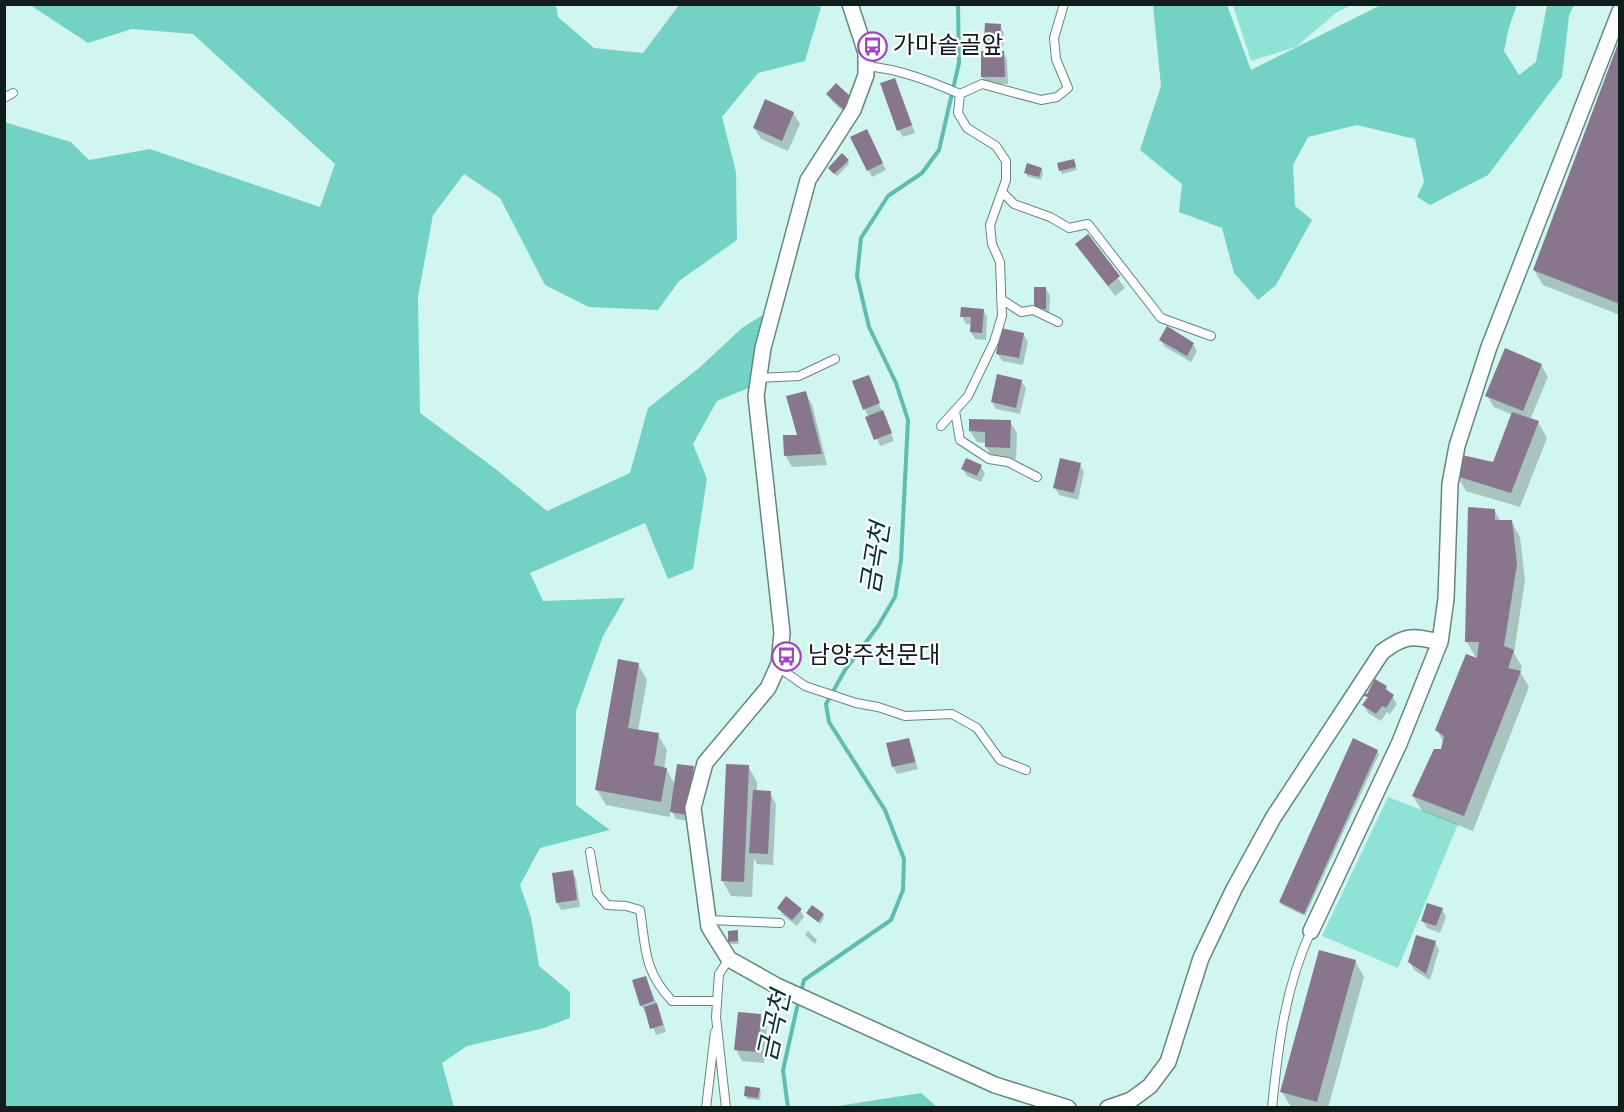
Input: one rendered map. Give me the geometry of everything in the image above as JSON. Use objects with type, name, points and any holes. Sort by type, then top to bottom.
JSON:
[{"type":"street","points":[[850,4],[866,53],[866,75],[853,110],[808,180],[763,348],[758,378],[756,396],[782,633],[778,667],[768,688],[705,763],[693,808],[709,927],[729,959],[777,986],[995,1085],[1068,1107]]},
{"type":"street","points":[[1311,931],[1399,744],[1440,642],[1447,590],[1450,484],[1457,446],[1489,347],[1620,11]]},
{"type":"street","points":[[1108,1107],[1131,1100],[1150,1086],[1168,1062],[1201,958],[1234,889],[1273,818],[1382,652],[1405,637],[1440,642]]},
{"type":"lane","points":[[866,66],[886,68],[936,83],[960,94],[982,84],[1041,100],[1057,98],[1068,88],[1056,59],[1054,38],[1064,4]]},
{"type":"lane","points":[[4,98],[13,93]]},
{"type":"lane","points":[[941,426],[968,396],[993,342],[1002,316],[1000,261],[992,244],[990,225],[1006,180],[1006,161],[996,146],[967,128],[958,113],[960,94]]},
{"type":"lane","points":[[1002,192],[1014,204],[1050,217],[1069,228],[1088,224],[1161,318],[1211,336]]},
{"type":"lane","points":[[1001,299],[1022,312],[1033,310],[1058,322]]},
{"type":"lane","points":[[758,378],[799,376],[835,359]]},
{"type":"lane","points":[[955,411],[960,440],[989,459],[1008,462],[1037,477]]},
{"type":"lane","points":[[1415,637],[1429,647],[1433,659]]},
{"type":"lane","points":[[778,667],[805,686],[905,716],[952,714],[977,728],[1000,760],[1026,770]]},
{"type":"lane","points":[[590,852],[597,892],[607,905],[640,909],[648,967],[660,988],[672,1001],[717,1001]]},
{"type":"lane","points":[[708,920],[780,923]]},
{"type":"lane","points":[[1272,1107],[1283,1016],[1299,957],[1311,931]]},
{"type":"lane","points":[[706,1107],[719,974],[729,959]]},
{"type":"lane","points":[[716,1017],[726,1107]]},
{"type":"green space","points":[[817,4],[821,7],[805,61],[758,73],[722,117],[736,172],[737,240],[679,281],[658,310],[589,307],[545,285],[500,198],[464,174],[433,215],[418,297],[420,413],[493,467],[547,511],[630,473],[648,408],[699,368],[742,328],[766,313],[751,387],[717,401],[693,444],[707,479],[693,569],[668,579],[645,523],[530,573],[543,601],[625,598],[603,636],[576,711],[576,805],[610,830],[540,848],[520,885],[531,917],[539,966],[570,992],[570,1018],[544,1028],[467,1046],[442,1063],[454,1107],[5,1107],[4,122],[71,142],[89,160],[150,149],[320,207],[335,164],[193,34],[132,29],[88,43],[30,5],[556,5],[558,17],[594,48],[643,53],[679,5]]},
{"type":"green space","points":[[1233,4],[1351,5],[1336,13],[1296,47],[1251,61]]},
{"type":"green space","points":[[1153,5],[1227,5],[1251,70],[1381,5],[1517,5],[1504,51],[1519,75],[1536,62],[1547,5],[1574,5],[1569,16],[1562,77],[1488,175],[1430,205],[1417,197],[1424,182],[1415,139],[1357,125],[1308,137],[1293,165],[1295,206],[1312,220],[1276,285],[1258,300],[1234,273],[1222,228],[1179,212],[1182,184],[1140,150],[1161,86]]},
{"type":"green space","points":[[1388,797],[1458,824],[1398,968],[1322,936]]},
{"type":"green space","points":[[921,1093],[937,1107],[831,1107]]},
{"type":"building","points":[[985,23],[1001,24],[1000,40],[984,39]]},
{"type":"building","points":[[1620,41],[1620,304],[1533,270]]},
{"type":"building","points":[[981,51],[1004,51],[1005,77],[981,77]]},
{"type":"building","points":[[895,78],[912,125],[897,131],[880,83]]},
{"type":"building","points":[[836,83],[853,99],[844,110],[826,94]]},
{"type":"building","points":[[765,99],[794,112],[782,141],[753,128]]},
{"type":"building","points":[[867,129],[883,163],[867,171],[850,137]]},
{"type":"building","points":[[842,153],[849,160],[834,174],[828,168]]},
{"type":"building","points":[[1074,159],[1076,167],[1059,171],[1057,163]]},
{"type":"building","points":[[1027,163],[1042,168],[1039,177],[1024,173]]},
{"type":"building","points":[[1088,234],[1120,276],[1108,286],[1075,244]]},
{"type":"building","points":[[1034,287],[1046,287],[1046,309],[1034,309]]},
{"type":"building","points":[[961,307],[984,309],[982,333],[970,332],[971,317],[960,317]]},
{"type":"building","points":[[1167,326],[1194,343],[1187,356],[1159,340]]},
{"type":"building","points":[[1001,328],[1024,333],[1019,358],[996,354]]},
{"type":"building","points":[[1505,348],[1542,364],[1523,411],[1485,396]]},
{"type":"building","points":[[997,374],[1022,380],[1016,408],[991,402]]},
{"type":"building","points":[[869,375],[880,403],[863,410],[852,381]]},
{"type":"building","points":[[806,391],[822,454],[784,456],[783,435],[797,435],[786,396]]},
{"type":"building","points":[[883,410],[892,433],[874,440],[865,417]]},
{"type":"building","points":[[1512,412],[1539,421],[1511,493],[1456,476],[1462,455],[1493,462]]},
{"type":"building","points":[[969,419],[1011,420],[1010,448],[985,447],[985,432],[969,431]]},
{"type":"building","points":[[966,458],[982,465],[977,476],[961,469]]},
{"type":"building","points":[[1060,458],[1081,463],[1074,493],[1053,488]]},
{"type":"building","points":[[1468,507],[1495,509],[1495,520],[1512,520],[1517,564],[1504,646],[1514,650],[1508,668],[1521,671],[1464,816],[1412,796],[1434,749],[1441,749],[1444,736],[1435,730],[1466,654],[1477,658],[1479,642],[1465,642]]},
{"type":"building","points":[[618,659],[639,663],[628,728],[659,733],[654,765],[667,768],[661,802],[595,790]]},
{"type":"building","points":[[1375,679],[1387,686],[1385,689],[1394,695],[1386,708],[1382,706],[1376,714],[1362,705],[1368,697],[1360,695],[1360,693],[1367,694]]},
{"type":"building","points":[[909,738],[915,762],[892,767],[886,743]]},
{"type":"building","points":[[1353,738],[1378,750],[1304,914],[1279,902]]},
{"type":"building","points":[[677,764],[694,766],[687,815],[670,812]]},
{"type":"building","points":[[726,764],[749,765],[744,882],[721,881]]},
{"type":"building","points":[[753,790],[771,791],[768,854],[749,853]]},
{"type":"building","points":[[573,870],[577,900],[556,903],[552,873]]},
{"type":"building","points":[[786,896],[802,909],[792,920],[777,908]]},
{"type":"building","points":[[1427,903],[1443,908],[1436,926],[1421,921]]},
{"type":"building","points":[[812,905],[824,914],[818,922],[806,913]]},
{"type":"building","points":[[738,930],[738,941],[728,942],[728,931]]},
{"type":"building","points":[[1416,935],[1436,941],[1426,974],[1408,962]]},
{"type":"building","points":[[1319,950],[1356,960],[1317,1102],[1280,1092]]},
{"type":"building","points":[[646,976],[654,1001],[640,1006],[632,980]]},
{"type":"building","points":[[657,1003],[663,1025],[650,1029],[644,1007]]},
{"type":"building","points":[[738,1012],[761,1014],[758,1052],[734,1050]]},
{"type":"building","points":[[745,1086],[760,1088],[758,1098],[744,1096]]},
{"type":"waterway","name":"금곡천","points":[[801,992],[804,980],[891,920],[903,890],[904,859],[885,810],[829,722],[826,704],[845,670],[878,626],[895,597],[901,560],[908,420],[896,383],[869,327],[857,276],[861,238],[888,196],[922,173],[939,150],[959,63],[958,4]]},
{"type":"waterway","name":"금곡천","points":[[788,1108],[783,1070],[799,999]]},
{"type":"place","name":"가마솥골앞","points":[[872,46]]},
{"type":"place","name":"남양주천문대","points":[[787,656]]}]
